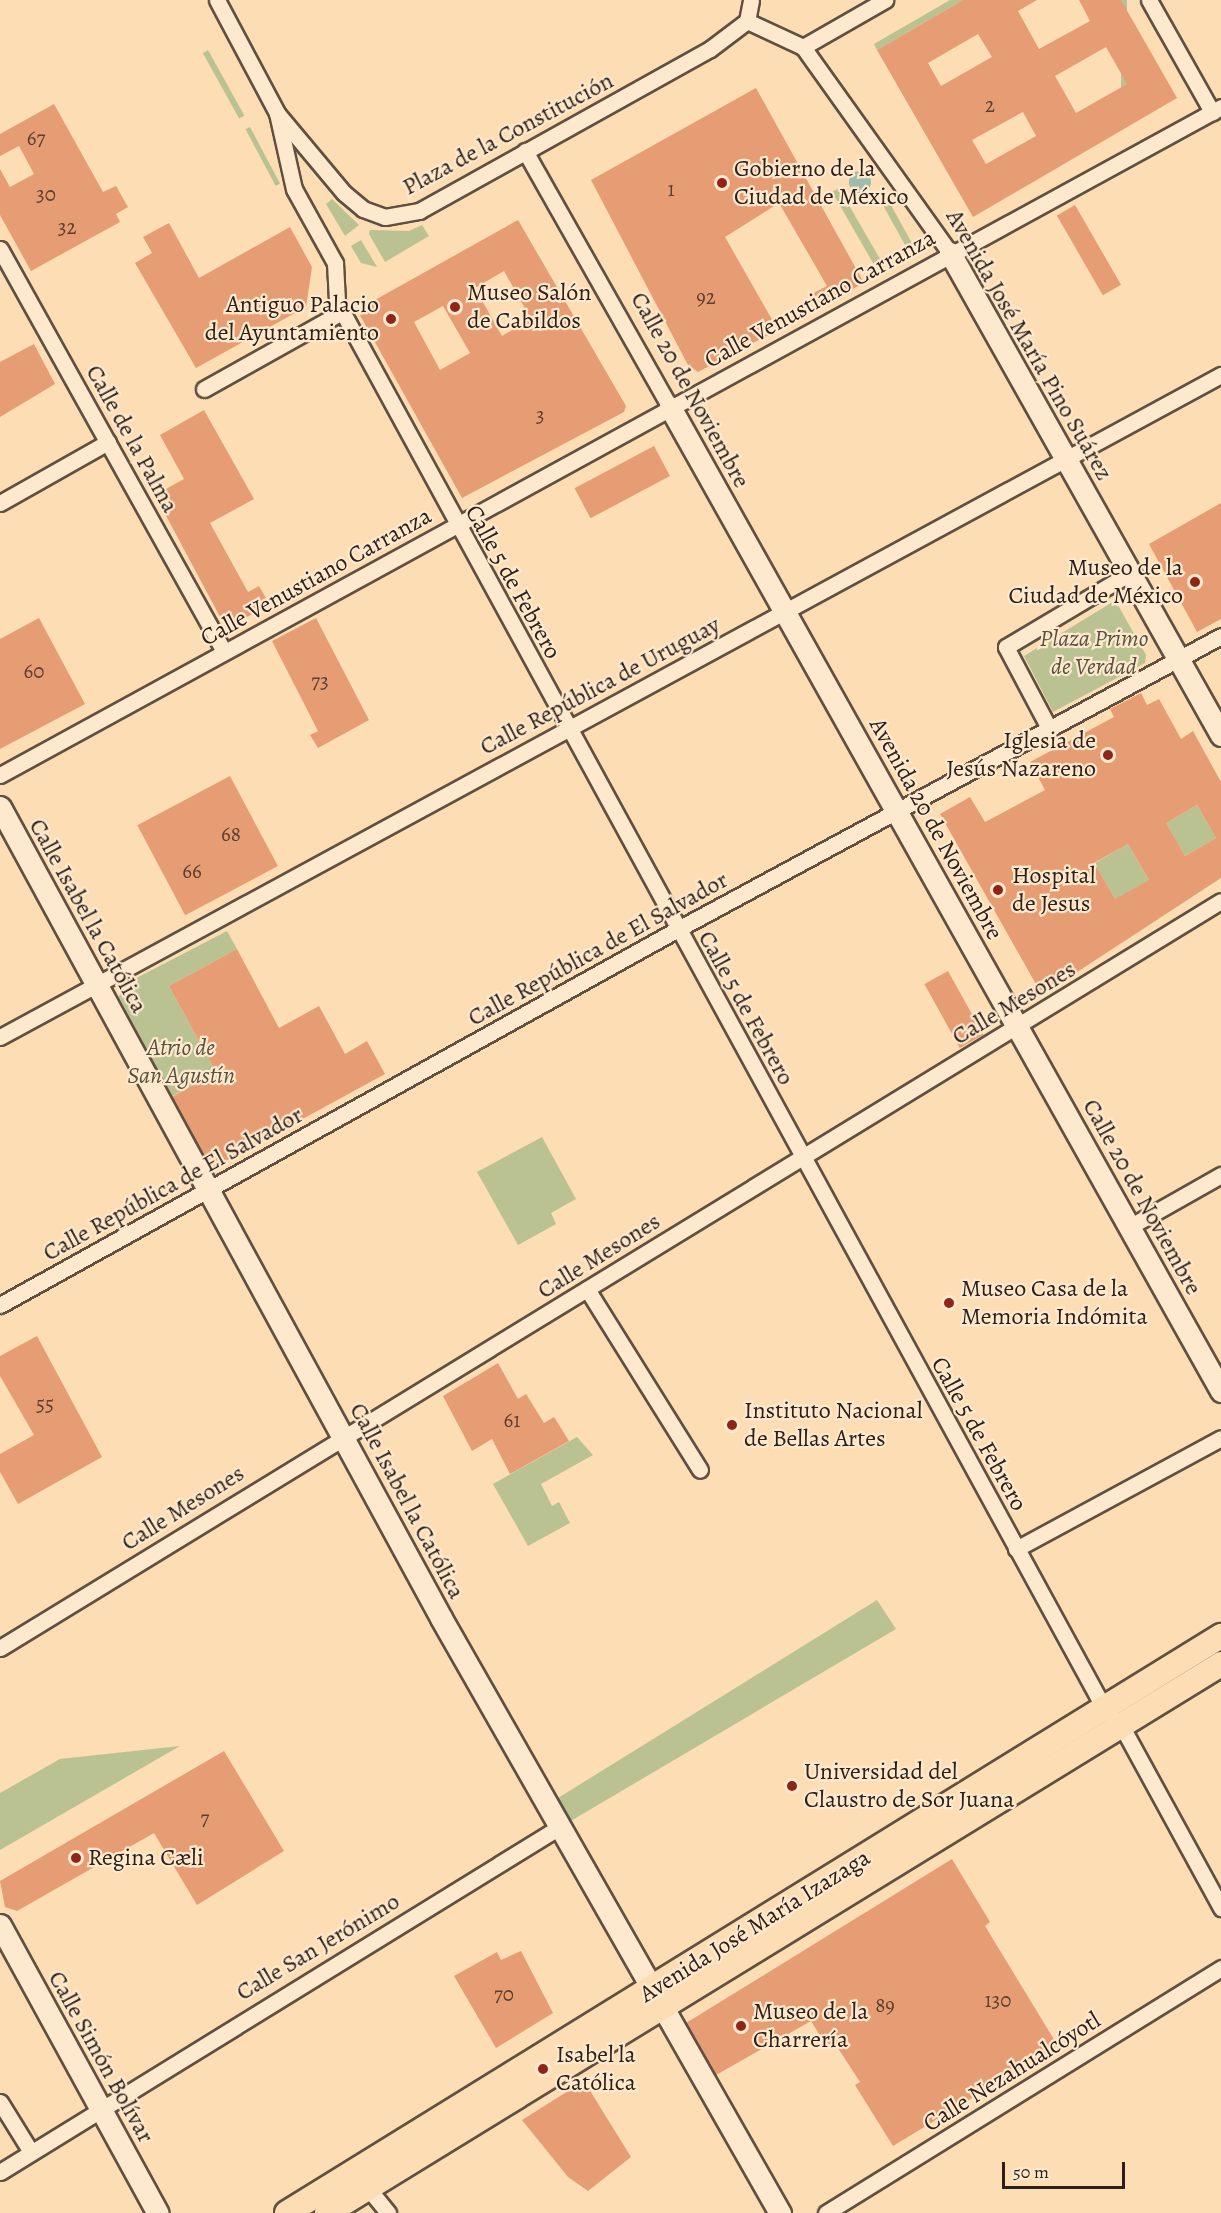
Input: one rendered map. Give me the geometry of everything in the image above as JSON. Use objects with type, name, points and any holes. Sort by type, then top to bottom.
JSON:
[{"type":"main road","name":"Avenida José María Izazaga","points":[[327,2213],[359,2199],[658,1998],[1104,1708],[1221,1636]]},
{"type":"main road","name":"Avenida José María Izazaga","points":[[287,2213],[658,1998],[1221,1664]]},
{"type":"street","points":[[747,21],[751,0]]},
{"type":"street","points":[[803,47],[885,0]]},
{"type":"street","points":[[1149,0],[1217,109]]},
{"type":"street","name":"Plaza de la Constitución","points":[[215,1],[277,113],[344,193],[363,209],[385,217],[419,212],[710,50],[747,21]]},
{"type":"street","name":"Avenida José María Pino Suárez","points":[[747,21],[803,47],[950,253],[1221,735]]},
{"type":"street","name":"Calle Venustiano Carranza","points":[[0,775],[950,253],[1217,109]]},
{"type":"street","name":"Calle 5 de Febrero","points":[[277,113],[294,189],[335,263],[333,295],[1016,1549],[1104,1708],[1121,1725],[1221,1908]]},
{"type":"street","name":"Calle 20 de Noviembre","points":[[525,152],[809,655]]},
{"type":"street","name":"Calle de la Palma","points":[[0,249],[224,652]]},
{"type":"street","points":[[204,389],[342,312]]},
{"type":"street","name":"Calle República de Uruguay","points":[[0,1037],[1221,375]]},
{"type":"street","points":[[0,503],[108,442]]},
{"type":"street","points":[[1050,730],[1006,647],[1130,573]]},
{"type":"street","name":"Calle República de El Salvador","points":[[0,1305],[678,929],[1221,636]]},
{"type":"street","name":"Avenida 20 de Noviembre","points":[[809,655],[1018,1028]]},
{"type":"street","name":"Calle Isabel la Católica","points":[[0,807],[342,1436],[780,2213]]},
{"type":"street","name":"Calle Mesones","points":[[0,1648],[342,1436],[587,1289],[802,1156],[1018,1028],[1221,901]]},
{"type":"street","name":"Calle 20 de Noviembre","points":[[1018,1028],[1221,1391]]},
{"type":"street","points":[[1129,1227],[1221,1175]]},
{"type":"street","points":[[587,1289],[700,1470]]},
{"type":"street","points":[[1016,1549],[1221,1438]]},
{"type":"street","name":"Calle San Jerónimo","points":[[0,2172],[99,2107],[561,1826]]},
{"type":"street","name":"Calle Simón Bolívar","points":[[0,1925],[158,2213]]},
{"type":"street","name":"Calle Nezahualcóyotl","points":[[826,2213],[1221,1968]]},
{"type":"street","points":[[0,2102],[31,2152]]},
{"type":"street","points":[[359,2199],[387,2213]]},
{"type":"green space","points":[[950,0],[963,0],[877,50],[874,44]]},
{"type":"green space","points":[[1121,0],[1127,0],[1127,113],[1121,113]]},
{"type":"green space","points":[[208,50],[244,116],[239,119],[203,53]]},
{"type":"green space","points":[[250,127],[280,184],[276,186],[246,129]]},
{"type":"green space","points":[[839,188],[882,262],[875,266],[832,192]]},
{"type":"green space","points":[[887,198],[913,245],[907,249],[881,201]]},
{"type":"green space","points":[[332,199],[359,225],[345,236],[326,204]]},
{"type":"green space","points":[[422,225],[429,236],[385,262],[369,234],[370,230],[409,231]]},
{"type":"green space","points":[[361,240],[377,267],[361,263],[351,246]]},
{"type":"green space","name":"Plaza Primo de Verdad","points":[[1111,603],[1119,607],[1146,655],[1145,663],[1053,712],[1024,656]]},
{"type":"green space","points":[[1197,805],[1216,838],[1185,856],[1166,823]]},
{"type":"green space","points":[[1128,844],[1149,880],[1115,900],[1094,864]]},
{"type":"green space","name":"Atrio de San Agustín","points":[[227,931],[237,949],[169,986],[216,1072],[171,1097],[119,997],[123,985]]},
{"type":"green space","points":[[542,1137],[576,1199],[551,1213],[556,1224],[518,1245],[477,1172]]},
{"type":"green space","points":[[577,1437],[593,1455],[541,1484],[552,1506],[559,1502],[570,1523],[528,1546],[493,1484]]},
{"type":"green space","points":[[877,1600],[896,1629],[569,1822],[558,1798]]},
{"type":"green space","points":[[180,1746],[0,1850],[0,1793],[60,1759]]},
{"type":"shaded area","points":[[860,171],[868,174],[871,182],[868,190],[860,193],[852,190],[849,182],[852,174]]},
{"type":"building","points":[[963,0],[1037,0],[1018,11],[1039,49],[1090,21],[1079,0],[1121,0],[1177,98],[973,217],[877,50]],"holes":[[[978,34],[992,57],[941,86],[928,63]],[[1106,47],[1127,84],[1076,113],[1055,76]],[[1023,112],[1036,136],[986,164],[972,140]]]},
{"type":"building","points":[[756,88],[864,283],[817,308],[810,295],[827,286],[779,203],[725,237],[778,330],[698,372],[688,365],[591,180]]},
{"type":"building","points":[[54,104],[103,192],[116,186],[128,207],[116,214],[120,222],[31,271],[0,215],[0,169],[10,187],[34,174],[19,146],[0,156],[0,134]]},
{"type":"building","points":[[1075,205],[1121,285],[1103,295],[1057,216]]},
{"type":"building","points":[[518,220],[626,406],[624,412],[462,498],[357,310]],"holes":[[[504,271],[531,319],[502,336],[475,288]],[[443,306],[470,353],[440,370],[414,322]]]},
{"type":"building","points":[[169,223],[199,278],[290,227],[312,267],[306,307],[196,368],[135,263],[152,253],[143,237]]},
{"type":"building","points":[[34,344],[55,384],[0,417],[0,362]]},
{"type":"building","points":[[204,410],[254,499],[210,523],[248,592],[259,586],[270,605],[226,628],[155,495],[184,479],[160,435]]},
{"type":"building","points":[[654,446],[670,476],[590,518],[575,488]]},
{"type":"building","name":"Museo de la Ciudad de México","points":[[1221,503],[1221,619],[1197,632],[1149,544]]},
{"type":"building","points":[[39,618],[85,704],[0,749],[0,639]]},
{"type":"building","points":[[316,618],[369,720],[318,748],[310,735],[318,731],[272,641]]},
{"type":"building","points":[[1141,693],[1147,705],[1159,699],[1181,739],[1193,731],[1221,782],[1221,878],[1042,995],[940,814],[970,797],[985,822],[1045,790],[1030,762],[1114,717],[1110,709]],"holes":[[[1197,805],[1216,838],[1185,856],[1166,823]],[[1128,844],[1149,880],[1115,899],[1094,863]]]},
{"type":"building","points":[[230,776],[278,866],[185,915],[137,825]]},
{"type":"building","points":[[237,949],[279,1028],[319,1006],[345,1054],[367,1041],[385,1074],[211,1169],[172,1097],[216,1072],[169,986]]},
{"type":"building","points":[[948,971],[983,1035],[960,1048],[924,984]]},
{"type":"building","points":[[37,1336],[102,1457],[18,1504],[0,1472],[0,1454],[34,1435],[0,1376],[0,1356]]},
{"type":"building","points":[[498,1363],[518,1399],[526,1394],[544,1423],[554,1417],[569,1441],[510,1474],[492,1439],[472,1451],[443,1396]]},
{"type":"building","points":[[224,1751],[284,1851],[197,1905],[154,1833],[17,1911],[5,1907],[0,1881]]},
{"type":"building","points":[[952,1859],[990,1922],[985,1926],[1058,2046],[893,2146],[855,2085],[860,2082],[834,2042],[827,2047],[811,2021],[716,2075],[686,2023]]},
{"type":"building","points":[[521,1951],[553,2013],[496,2048],[454,1976],[497,1952],[501,1960]]},
{"type":"building","points":[[584,2081],[631,2157],[588,2191],[568,2177],[522,2120]]},
{"type":"place","name":"Gobierno de la Ciudad de México","points":[[722,183]]},
{"type":"place","name":"Museo Salón de Cabildos","points":[[455,307]]},
{"type":"place","name":"Antiguo Palacio del Ayuntamiento","points":[[391,319]]},
{"type":"place","name":"Museo de la Ciudad de México","points":[[1195,582]]},
{"type":"place","name":"Iglesia de Jesús Nazareno","points":[[1108,755]]},
{"type":"place","name":"Hospital de Jesus","points":[[998,890]]},
{"type":"place","name":"Museo Casa de la Memoria Indómita","points":[[949,1303]]},
{"type":"place","name":"Instituto Nacional de Bellas Artes","points":[[732,1425]]},
{"type":"place","name":"Universidad del Claustro de Sor Juana","points":[[792,1786]]},
{"type":"place","name":"Regina Cæli","points":[[76,1858]]},
{"type":"place","name":"Museo de la Charrería","points":[[741,2026]]},
{"type":"place","name":"Isabel la Católica","points":[[543,2069]]}]
